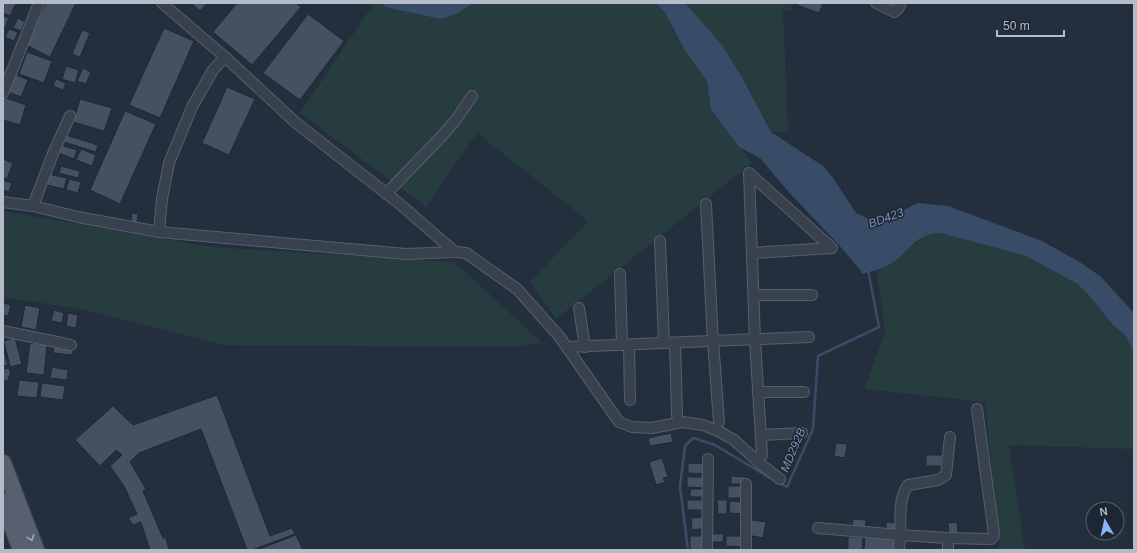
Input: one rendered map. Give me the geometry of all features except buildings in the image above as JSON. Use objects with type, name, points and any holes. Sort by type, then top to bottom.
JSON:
[{"type":"main road","points":[[3,462],[12,518],[21,550]]},
{"type":"main road","points":[[3,502],[12,518],[36,550]]},
{"type":"street","points":[[3,93],[40,3]]},
{"type":"street","points":[[162,3],[225,57],[295,122],[386,194],[455,252]]},
{"type":"street","points":[[876,3],[894,12],[898,9],[901,3]]},
{"type":"street","points":[[159,232],[162,199],[169,163],[192,106],[213,70],[225,57]]},
{"type":"street","points":[[386,194],[455,121],[472,96]]},
{"type":"street","points":[[33,206],[54,151],[70,116]]},
{"type":"street","points":[[752,253],[832,248],[749,173],[755,340],[762,455]]},
{"type":"street","points":[[3,202],[33,206],[78,217],[159,232],[406,254],[466,253],[517,289],[558,336],[619,422],[632,427],[652,428],[682,422],[703,425],[734,440],[780,479]]},
{"type":"street","points":[[706,204],[719,422]]},
{"type":"street","points":[[660,241],[664,343]]},
{"type":"street","points":[[620,274],[630,400]]},
{"type":"street","points":[[754,295],[812,295]]},
{"type":"street","points":[[580,308],[585,347]]},
{"type":"street","points":[[3,331],[71,345]]},
{"type":"street","points":[[566,347],[809,337]]},
{"type":"street","points":[[675,343],[677,415]]},
{"type":"street","points":[[758,392],[804,392]]},
{"type":"street","points":[[818,528],[948,538],[993,537],[994,534],[977,408]]},
{"type":"street","points":[[761,435],[802,433]]},
{"type":"street","points":[[899,550],[901,500],[904,490],[908,485],[913,483],[938,480],[946,475],[950,436]]},
{"type":"street","points":[[707,550],[708,459]]},
{"type":"street","points":[[746,484],[746,550]]},
{"type":"street","points":[[948,538],[948,550]]},
{"type":"green space","points":[[374,3],[381,3],[385,7],[458,13],[473,3],[656,3],[666,14],[684,49],[707,81],[711,109],[752,163],[556,319],[530,282],[588,221],[477,133],[426,207],[300,113]]},
{"type":"green space","points":[[685,3],[774,3],[791,5],[792,11],[783,10],[788,133],[771,132],[744,81],[723,46]]},
{"type":"green space","points":[[3,211],[210,247],[454,262],[543,343],[516,347],[224,345],[85,310],[3,297]]},
{"type":"green space","points":[[931,233],[941,233],[1026,256],[1076,283],[1088,294],[1113,325],[1125,335],[1134,352],[1134,449],[1009,445],[1025,550],[1000,550],[985,402],[864,389],[885,333],[877,270],[892,263],[923,236]]},
{"type":"water","points":[[381,3],[473,3],[458,13],[441,19],[385,7]]},
{"type":"water","points":[[656,3],[685,3],[723,46],[744,81],[771,132],[823,166],[833,178],[856,213],[874,222],[886,219],[918,203],[948,206],[1042,241],[1081,263],[1100,276],[1134,313],[1134,352],[1125,335],[1113,325],[1088,294],[1076,283],[1026,256],[941,233],[932,234],[919,239],[889,265],[862,274],[839,245],[786,189],[760,158],[739,147],[711,109],[707,81],[684,49],[666,14]]},
{"type":"waterway","name":"MD292B","points":[[778,482],[787,487],[813,429],[818,356],[879,327],[868,270]]},
{"type":"waterway","name":"MD292B","points":[[688,550],[680,486],[685,446],[693,438],[715,445],[770,478]]},
{"type":"water label","name":"BD423","points":[[886,218]]}]
